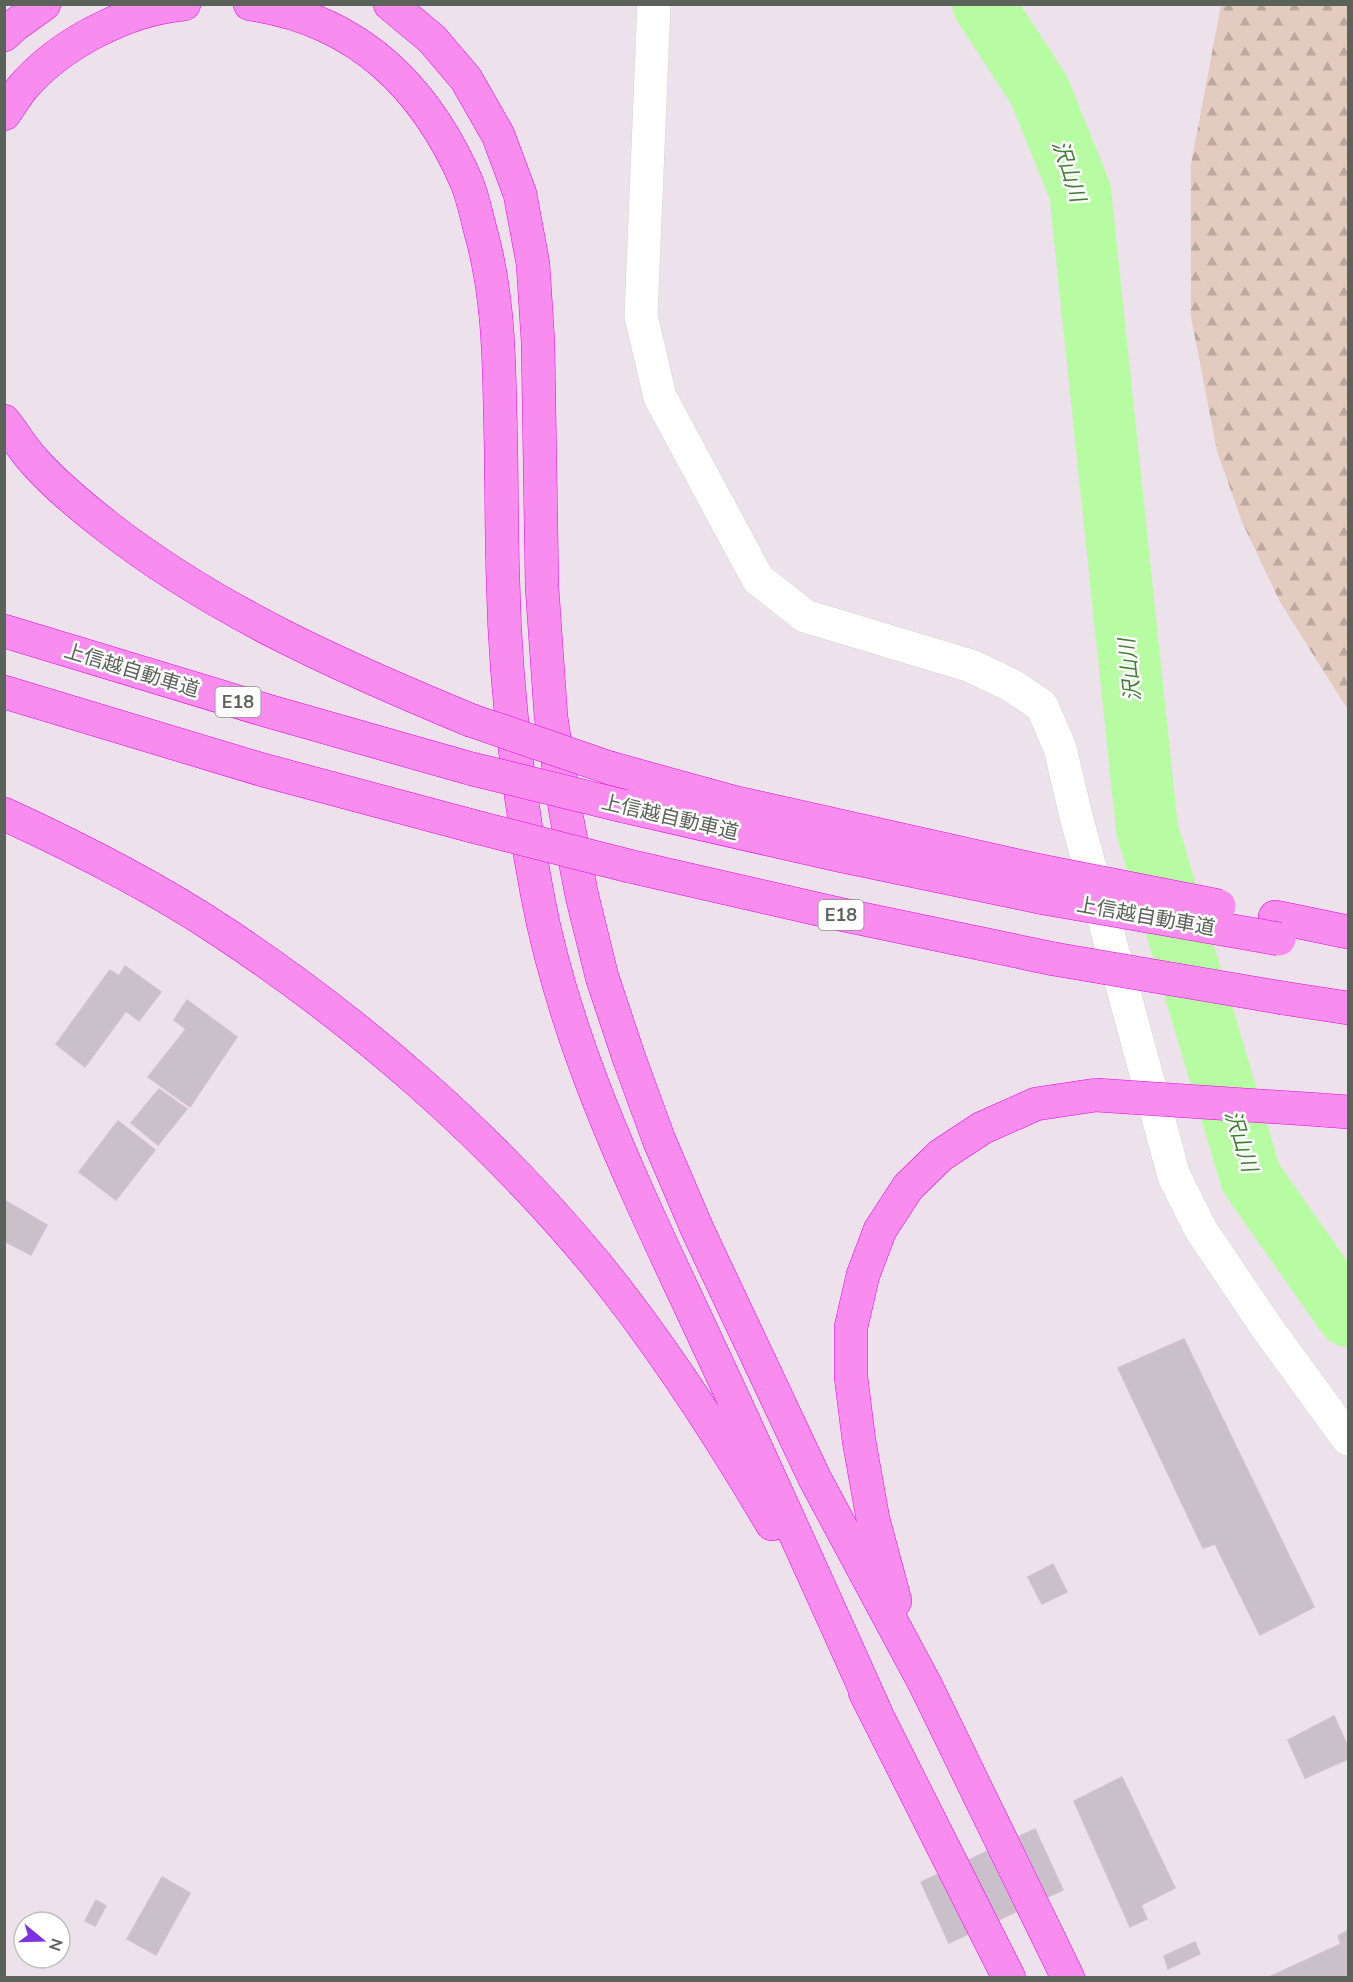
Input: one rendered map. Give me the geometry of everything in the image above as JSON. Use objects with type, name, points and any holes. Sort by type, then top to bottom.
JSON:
[{"type":"highway","points":[[4,35],[44,4]]},
{"type":"highway","points":[[4,114],[23,87],[63,51],[112,24],[169,6],[184,4]]},
{"type":"highway","points":[[250,4],[279,9],[329,27],[373,54],[411,88],[440,129],[469,187],[490,263],[499,339],[503,586],[519,795],[538,899],[561,991],[589,1077],[623,1161],[875,1711]]},
{"type":"highway","points":[[390,4],[432,39],[466,79],[498,135],[520,194],[532,264],[538,342],[542,587],[550,717],[582,896],[602,977],[629,1058],[659,1140],[698,1231],[815,1479],[925,1684],[1068,1977]]},
{"type":"highway","points":[[4,421],[34,462],[83,507],[141,553],[214,598],[294,642],[381,683],[470,720],[610,768],[1042,884]]},
{"type":"highway","name":"上信越自動車道","points":[[4,631],[472,769],[623,806],[842,856],[1042,884],[1277,928],[1348,950]]},
{"type":"highway","name":"E18","points":[[4,692],[263,770],[629,866],[839,915],[1054,958],[1348,1008]]},
{"type":"highway","points":[[4,814],[141,884],[219,930],[302,988],[387,1054],[535,1195],[602,1273],[656,1345],[714,1430],[817,1602],[875,1711],[1009,1977]]},
{"type":"highway","points":[[1277,928],[1348,932]]},
{"type":"highway","points":[[925,1684],[894,1597],[873,1519],[859,1441],[851,1377],[851,1327],[863,1275],[880,1230],[908,1187],[941,1155],[982,1128],[1036,1104],[1095,1095],[1335,1111]]},
{"type":"street","points":[[654,4],[641,316],[660,397],[758,579],[805,616],[971,666],[1011,685],[1042,706],[1060,748],[1076,816],[1174,1176],[1202,1230],[1265,1324],[1348,1439]]},
{"type":"green space","points":[[1221,5],[1348,5],[1348,710],[1280,602],[1242,522],[1217,451],[1191,317],[1191,164]]},
{"type":"building","points":[[125,966],[161,992],[139,1021],[126,1011],[85,1067],[56,1044],[110,970],[119,976]]},
{"type":"building","points":[[187,1000],[237,1037],[190,1107],[148,1077],[186,1029],[174,1020]]},
{"type":"building","points":[[159,1089],[187,1109],[158,1145],[131,1123]]},
{"type":"building","points":[[118,1121],[155,1150],[116,1200],[79,1172]]},
{"type":"building","points":[[4,1200],[47,1225],[31,1255],[4,1241]]},
{"type":"building","points":[[1184,1339],[1314,1607],[1260,1635],[1215,1544],[1203,1548],[1118,1368]]},
{"type":"building","points":[[1053,1564],[1067,1592],[1042,1604],[1028,1577]]},
{"type":"building","points":[[1334,1716],[1348,1747],[1348,1759],[1305,1778],[1288,1740]]},
{"type":"building","points":[[1122,1777],[1175,1888],[1141,1905],[1147,1919],[1130,1927],[1074,1801]]},
{"type":"building","points":[[1035,1829],[1063,1890],[949,1943],[921,1882]]},
{"type":"building","points":[[162,1877],[190,1893],[156,1955],[127,1939]]},
{"type":"building","points":[[96,1900],[106,1906],[95,1926],[85,1921]]},
{"type":"building","points":[[1348,1930],[1348,1974],[1342,1978],[1267,1978],[1341,1944],[1338,1936]]},
{"type":"building","points":[[1195,1942],[1200,1954],[1168,1969],[1164,1956]]},
{"type":"waterway","name":"沢山川","points":[[983,4],[1039,90],[1080,191],[1147,829],[1251,1178],[1348,1316]]}]
